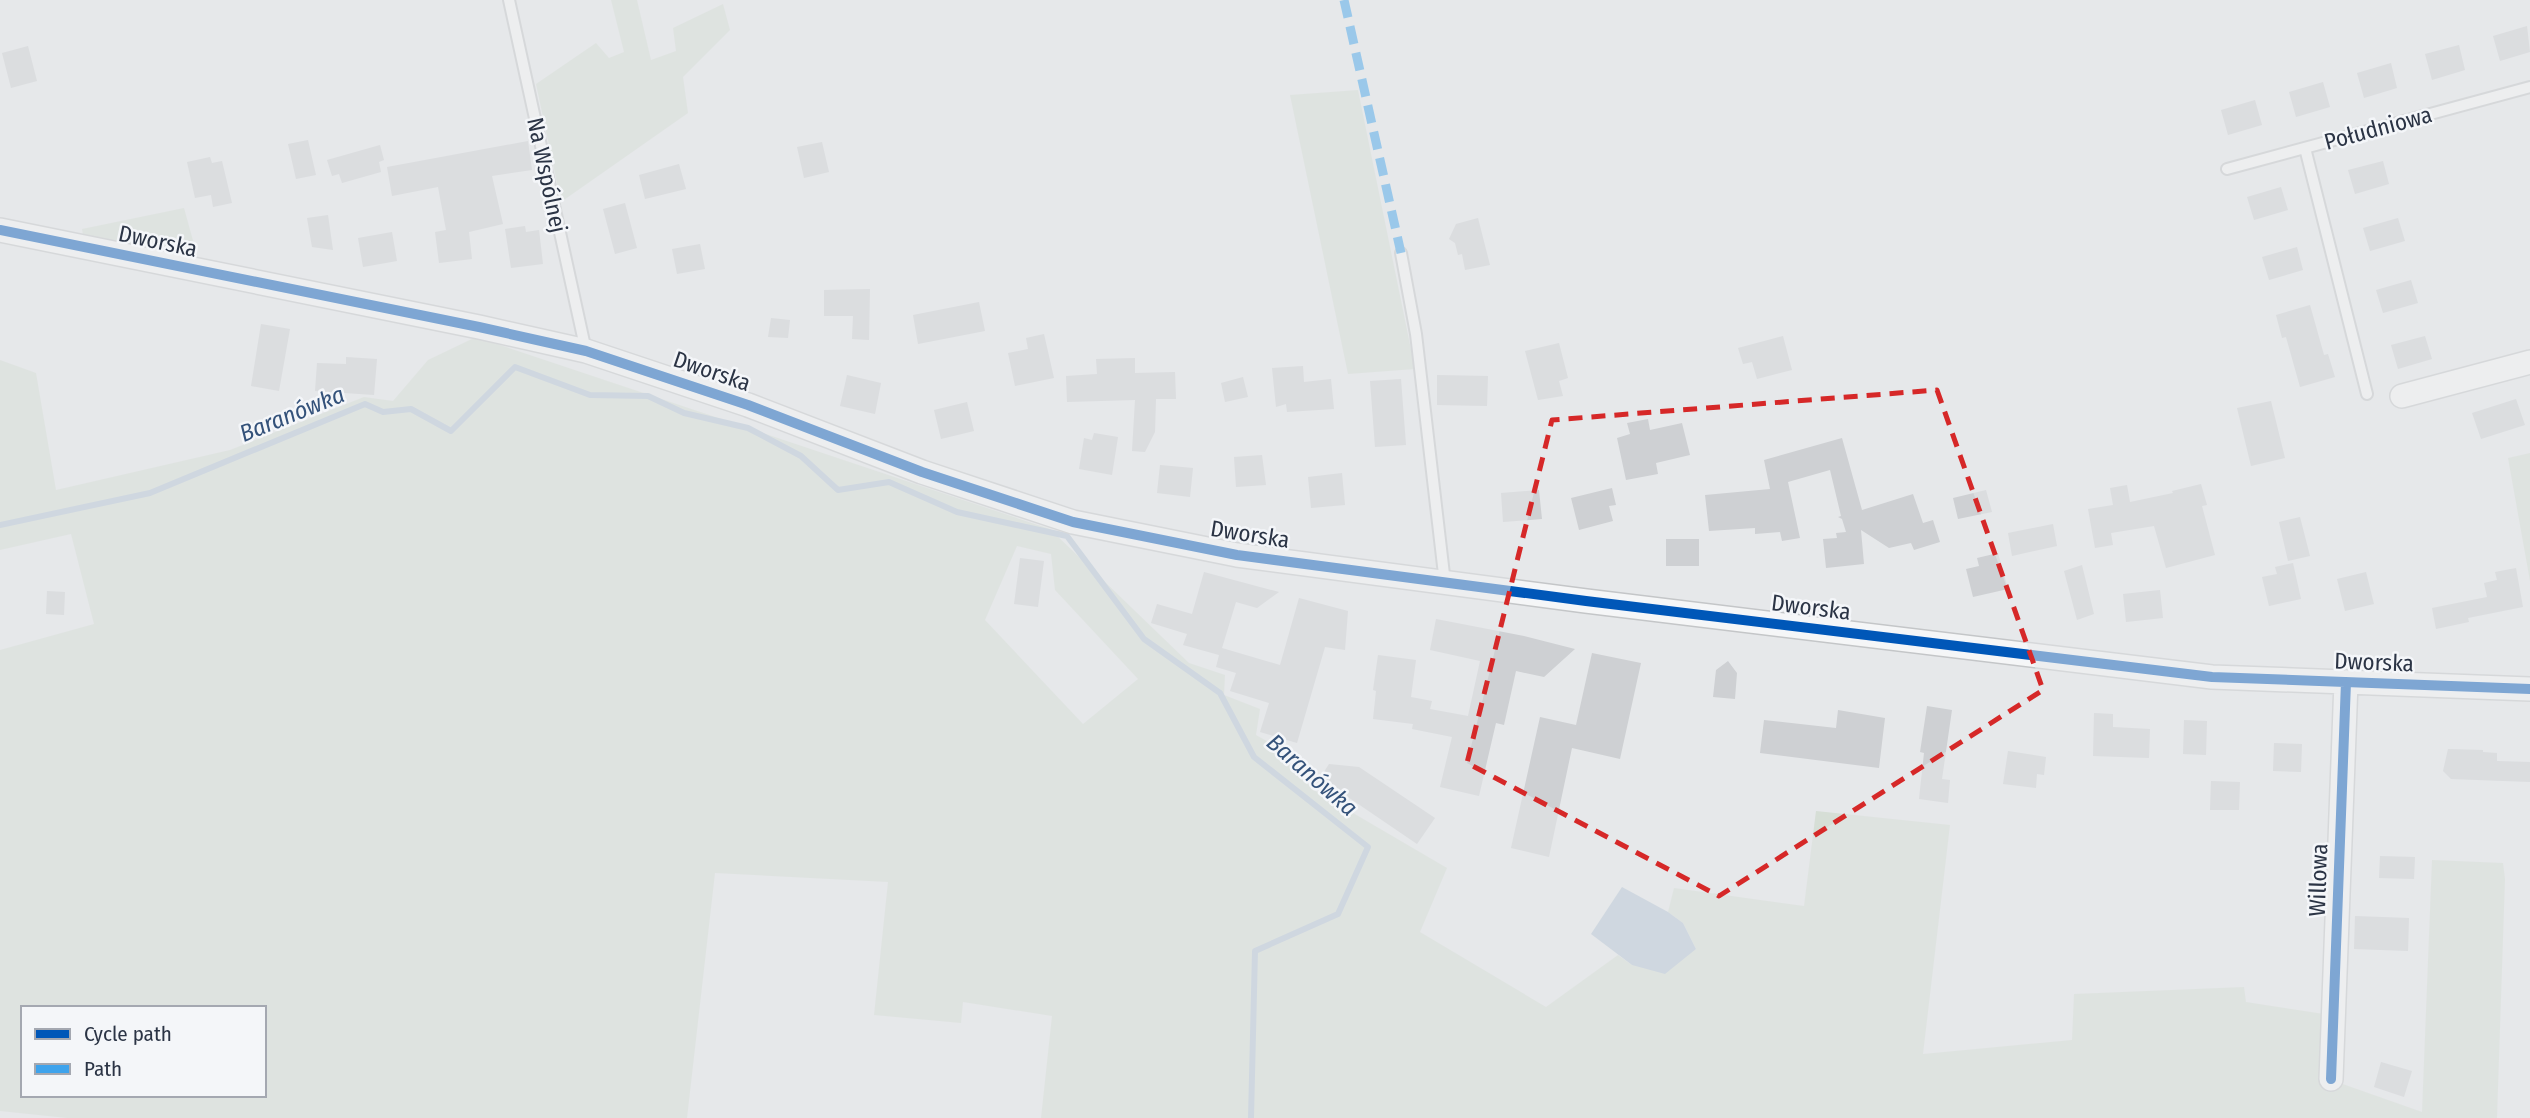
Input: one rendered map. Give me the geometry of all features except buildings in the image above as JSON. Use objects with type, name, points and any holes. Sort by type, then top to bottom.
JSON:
[{"type":"street","name":"Dworska","points":[[0,230],[586,351],[748,405],[922,472],[1073,522],[1237,555],[2212,677],[2530,689]]},
{"type":"street","points":[[2402,396],[2530,362]]},
{"type":"street","name":"Willowa","points":[[2331,1079],[2346,682]]},
{"type":"lane","name":"Na Wspólnej","points":[[509,0],[586,351]]},
{"type":"lane","name":"Południowa","points":[[2227,169],[2530,87]]},
{"type":"lane","points":[[2305,148],[2367,394]]},
{"type":"lane","points":[[1401,253],[1418,347],[1445,583]]},
{"type":"highlighted area","points":[[1937,390],[2043,690],[1719,896],[1467,763],[1552,420]]},
{"type":"shaded area","points":[[611,0],[637,0],[651,60],[676,51],[673,28],[723,4],[730,30],[683,77],[688,113],[561,202],[536,84],[596,43],[609,58],[624,52]]},
{"type":"shaded area","points":[[1358,90],[1415,369],[1348,374],[1290,95]]},
{"type":"shaded area","points":[[184,208],[197,255],[83,235],[82,229]]},
{"type":"shaded area","points":[[476,337],[1050,529],[1189,663],[1225,675],[1224,695],[1260,709],[1256,735],[1279,748],[1312,789],[1447,868],[1420,932],[1546,1007],[1618,955],[1632,965],[1696,949],[1683,923],[1668,912],[1674,888],[1804,906],[1816,811],[1950,825],[1923,1054],[2072,1040],[2074,994],[2244,987],[2246,1002],[2324,1014],[2337,1082],[2422,1112],[2432,860],[2503,863],[2505,879],[2497,1118],[1041,1118],[1052,1016],[963,1002],[961,1023],[874,1015],[888,882],[715,873],[687,1118],[67,1118],[0,1111],[0,650],[94,624],[71,534],[0,550],[0,360],[36,373],[56,490],[230,450],[364,397],[393,401],[428,360]],"holes":[[[1017,546],[1051,554],[1055,590],[1138,679],[1083,724],[985,620]]]},
{"type":"shaded area","points":[[2530,453],[2530,581],[2508,458]]},
{"type":"water","points":[[1622,887],[1683,923],[1696,949],[1665,974],[1632,965],[1591,934]]},
{"type":"waterway","name":"Baranówka","points":[[0,525],[150,493],[365,404],[383,412],[411,409],[451,431],[515,367],[590,395],[648,396],[684,413],[748,428],[801,456],[838,490],[889,482],[957,512],[1067,536],[1144,639],[1220,693],[1254,757],[1368,847],[1338,914],[1255,951],[1251,1118]]},
{"type":"marked path","points":[[1344,0],[1401,253]]},
{"type":"cycle path","points":[[0,230],[586,351],[748,405],[922,472],[1073,522],[1237,555],[1586,601],[2212,677],[2530,689]]},
{"type":"cycle path","points":[[2331,1079],[2346,682]]}]
